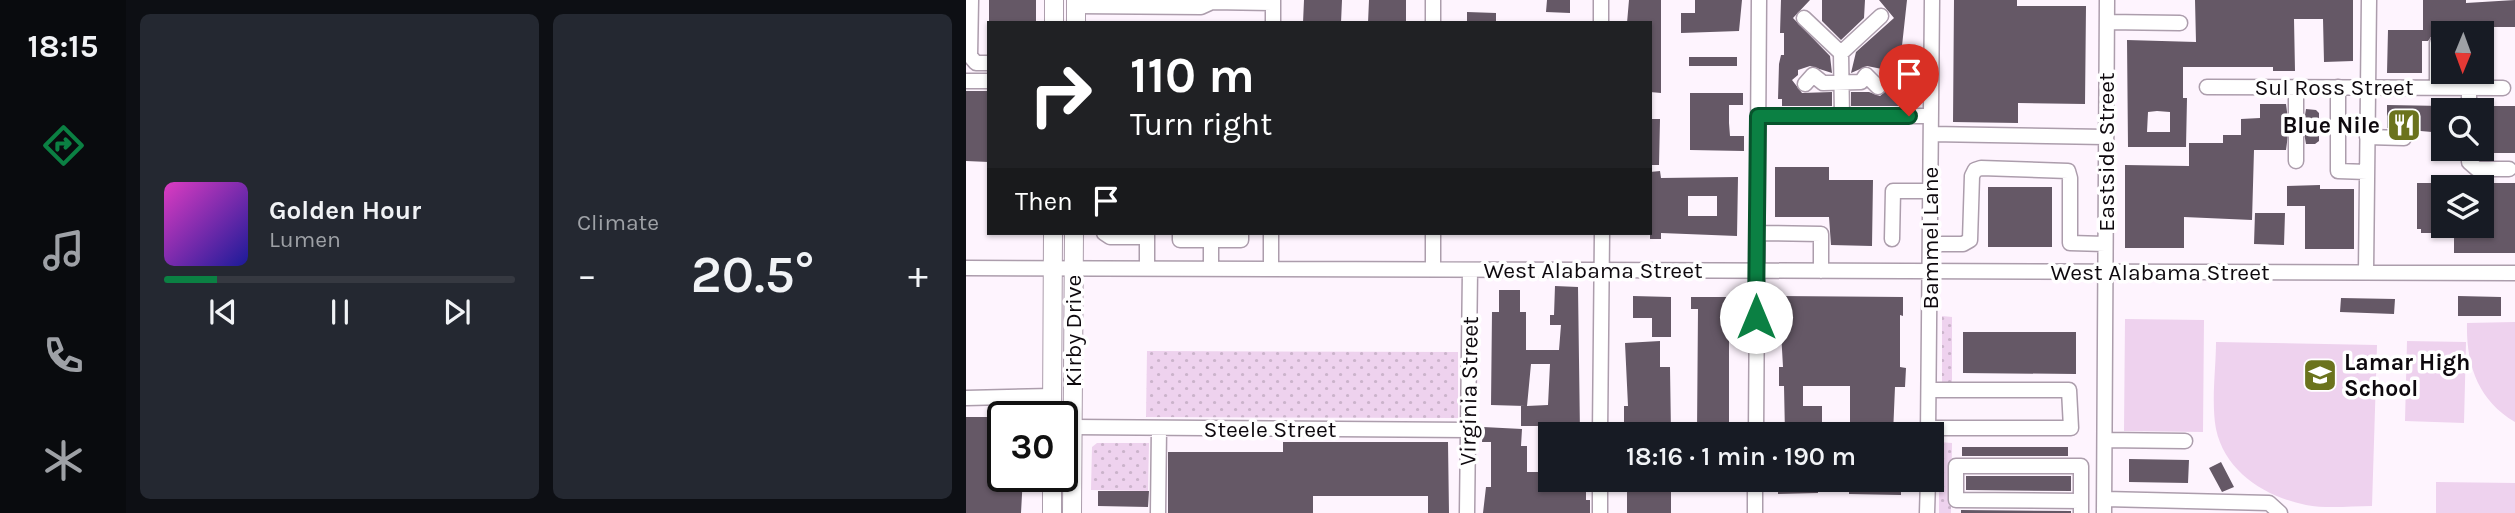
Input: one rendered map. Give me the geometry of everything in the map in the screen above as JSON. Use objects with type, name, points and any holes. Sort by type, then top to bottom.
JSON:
[{"type":"main road","points":[[1054,0],[1054,21]]},
{"type":"main road","name":"Kirby Drive","points":[[1052,401],[1053,235]]},
{"type":"main road","name":"Kirby Drive","points":[[1073,401],[1074,235]]},
{"type":"main road","points":[[1052,396],[1055,401]]},
{"type":"main road","points":[[1052,492],[1052,513]]},
{"type":"main road","name":"Kirby Drive","points":[[1072,492],[1072,513]]},
{"type":"street","points":[[971,0],[970,56],[976,62],[987,63]]},
{"type":"street","points":[[1433,0],[1433,21]]},
{"type":"street","points":[[1601,0],[1601,21]]},
{"type":"street","points":[[1756,422],[1759,0]]},
{"type":"street","name":"Bammel Lane","points":[[1928,422],[1932,0]]},
{"type":"street","name":"Eastside Street","points":[[2104,506],[2107,0]]},
{"type":"street","points":[[2366,272],[2369,0]]},
{"type":"street","points":[[1076,10],[1201,7],[1212,2],[1273,1],[1273,21]]},
{"type":"street","points":[[1841,53],[1881,16]]},
{"type":"street","points":[[1804,19],[1841,53],[1842,116]]},
{"type":"street","points":[[2107,22],[2180,23]]},
{"type":"street","points":[[1805,84],[1812,75],[1823,83],[1861,82],[1866,75],[1878,86]]},
{"type":"street","points":[[966,81],[987,81]]},
{"type":"street","points":[[2469,84],[2469,98]]},
{"type":"street","name":"Sul Ross Street","points":[[2207,87],[2503,88]]},
{"type":"street","points":[[2296,87],[2296,161]]},
{"type":"street","points":[[2338,88],[2338,171],[2367,172]]},
{"type":"street","points":[[1758,116],[1931,116]]},
{"type":"street","points":[[1931,134],[2105,137]]},
{"type":"street","points":[[2367,137],[2404,138]]},
{"type":"street","points":[[2469,161],[2477,169],[2509,169]]},
{"type":"street","points":[[1930,244],[1963,244],[1970,240],[1972,176],[1975,170],[1981,168],[2068,171],[2070,243],[2105,244]]},
{"type":"street","points":[[1892,239],[1893,191],[1930,191]]},
{"type":"street","points":[[1757,233],[1821,234],[1821,271]]},
{"type":"street","points":[[1107,235],[1147,235],[1147,268]]},
{"type":"street","points":[[1180,235],[1180,240],[1211,236],[1241,240],[1241,235]]},
{"type":"street","points":[[1271,235],[1271,268]]},
{"type":"street","points":[[1433,235],[1433,269]]},
{"type":"street","points":[[1600,422],[1602,235]]},
{"type":"street","points":[[1211,236],[1211,268]]},
{"type":"street","name":"West Alabama Street","points":[[966,268],[2515,273]]},
{"type":"street","name":"Virginia Street","points":[[1467,513],[1470,270]]},
{"type":"street","points":[[1928,390],[2069,390],[2071,428],[1944,431]]},
{"type":"street","points":[[966,398],[1052,396]]},
{"type":"street","name":"Steele Street","points":[[1078,427],[1468,430]]},
{"type":"street","points":[[1158,513],[1159,428]]},
{"type":"street","points":[[2105,440],[2185,440]]},
{"type":"street","points":[[1956,466],[2081,466],[2081,507],[1956,500],[1956,466]]},
{"type":"street","points":[[1600,492],[1600,513]]},
{"type":"street","points":[[1755,492],[1755,513]]},
{"type":"street","points":[[1927,513],[1928,492]]},
{"type":"street","points":[[2104,506],[2269,503],[2280,513]]},
{"type":"shaded area","points":[[1942,316],[1952,317],[1952,385],[1942,385]]},
{"type":"shaded area","points":[[2125,319],[2204,320],[2203,432],[2124,431]]},
{"type":"shaded area","points":[[2515,322],[2515,422],[2492,403],[2477,380],[2469,353],[2467,323]]},
{"type":"shaded area","points":[[2407,341],[2466,342],[2464,423],[2405,421]]},
{"type":"shaded area","points":[[2216,342],[2377,345],[2372,506],[2322,507],[2291,501],[2262,489],[2238,470],[2228,458],[2216,429]]},
{"type":"shaded area","points":[[1147,351],[1458,352],[1458,418],[1146,417]]},
{"type":"shaded area","points":[[1944,442],[1952,443],[1951,513],[1939,513],[1939,492],[1944,492]]},
{"type":"shaded area","points":[[1097,443],[1149,443],[1148,491],[1091,490],[1092,447]]},
{"type":"shaded area","points":[[2436,482],[2515,483],[2515,513],[2436,513]]},
{"type":"building","points":[[989,0],[1036,0],[1036,21],[989,21]]},
{"type":"building","points":[[1304,0],[1342,0],[1341,21],[1303,21]]},
{"type":"building","points":[[1369,0],[1406,0],[1406,21],[1368,21]]},
{"type":"building","points":[[1547,0],[1570,0],[1570,13],[1546,12]]},
{"type":"building","points":[[1629,0],[1661,0],[1661,93],[1652,92],[1652,21],[1627,21]]},
{"type":"building","points":[[1695,0],[1742,0],[1739,31],[1681,33],[1681,13],[1695,13]]},
{"type":"building","points":[[1781,0],[1810,0],[1793,18],[1830,56],[1832,73],[1810,66],[1798,70],[1798,75],[1792,80],[1802,93],[1832,92],[1832,106],[1782,106],[1782,99],[1778,99],[1779,64],[1781,55],[1784,55],[1784,33],[1780,33]]},
{"type":"building","points":[[1822,0],[1865,0],[1864,18],[1841,40],[1822,21]]},
{"type":"building","points":[[1879,0],[1907,0],[1901,55],[1905,56],[1907,65],[1906,93],[1887,76],[1887,70],[1867,66],[1851,73],[1856,52],[1894,18]]},
{"type":"building","points":[[1954,0],[2017,0],[2017,6],[2086,6],[2085,104],[2018,103],[2018,123],[1953,122]]},
{"type":"building","points":[[2195,0],[2353,0],[2353,61],[2324,62],[2323,19],[2294,19],[2295,71],[2273,71],[2273,67],[2183,67],[2183,98],[2187,98],[2186,147],[2128,147],[2127,40],[2196,42]],"holes":[[[2148,112],[2170,112],[2170,132],[2147,132]]]},
{"type":"building","points":[[2423,0],[2466,0],[2466,3],[2515,0],[2515,27],[2494,27],[2494,21],[2431,21],[2431,37],[2428,41],[2422,41],[2422,73],[2387,73],[2388,30],[2423,30]]},
{"type":"building","points":[[1467,12],[1496,13],[1496,21],[1467,21]]},
{"type":"building","points":[[1689,57],[1737,57],[1737,66],[1689,66]]},
{"type":"building","points":[[966,91],[987,91],[987,162],[966,161]]},
{"type":"building","points":[[1886,91],[1902,92],[1902,106],[1851,106],[1851,92],[1869,92],[1880,96]]},
{"type":"building","points":[[1690,93],[1743,93],[1743,105],[1729,105],[1729,123],[1730,136],[1744,136],[1744,151],[1690,150]]},
{"type":"building","points":[[2260,104],[2286,104],[2289,127],[2286,150],[2254,150],[2252,220],[2184,217],[2184,248],[2125,248],[2125,165],[2189,166],[2189,143],[2223,143],[2223,135],[2241,135],[2241,119],[2260,118]]},
{"type":"building","name":"Blue Nile","points":[[2387,105],[2431,106],[2431,132],[2387,128]]},
{"type":"building","points":[[2494,106],[2515,106],[2515,153],[2494,153]]},
{"type":"building","points":[[2306,109],[2319,113],[2319,141],[2315,144],[2306,144],[2303,127]]},
{"type":"building","points":[[1652,119],[1660,119],[1659,165],[1652,165]]},
{"type":"building","points":[[1775,167],[1829,167],[1829,180],[1873,180],[1872,246],[1831,245],[1829,217],[1775,217]]},
{"type":"building","points":[[1660,171],[1661,178],[1738,177],[1737,236],[1661,233],[1661,239],[1650,239],[1652,172]],"holes":[[[1688,196],[1717,196],[1717,216],[1688,216]]]},
{"type":"building","points":[[2417,183],[2431,183],[2431,233],[2421,233],[2421,229],[2417,229]]},
{"type":"building","points":[[2494,183],[2515,183],[2515,253],[2454,253],[2454,238],[2494,238]]},
{"type":"building","points":[[2320,185],[2320,189],[2354,189],[2354,249],[2305,249],[2305,206],[2287,206],[2287,186]]},
{"type":"building","points":[[1988,187],[2052,187],[2052,247],[1988,247]]},
{"type":"building","points":[[2255,213],[2285,213],[2284,245],[2254,244]]},
{"type":"building","points":[[1555,286],[1578,287],[1580,422],[1538,422],[1538,426],[1521,426],[1521,406],[1525,406],[1491,405],[1492,312],[1499,312],[1499,290],[1520,290],[1520,312],[1526,312],[1526,350],[1559,350],[1561,325],[1550,325],[1550,315],[1554,315]],"holes":[[[1531,364],[1550,364],[1548,405],[1527,406]]]},
{"type":"building","points":[[1633,296],[1671,297],[1671,337],[1652,337],[1652,318],[1633,318]]},
{"type":"building","points":[[1779,296],[1903,297],[1903,316],[1900,315],[1900,367],[1906,368],[1905,387],[1895,387],[1894,422],[1850,422],[1850,386],[1803,386],[1803,406],[1822,406],[1822,422],[1785,422],[1784,386],[1779,386],[1779,367],[1783,367]]},
{"type":"building","points":[[2458,296],[2501,297],[2501,316],[2458,316]]},
{"type":"building","points":[[1691,297],[1729,297],[1729,422],[1697,422],[1698,309],[1691,309]]},
{"type":"building","points":[[2341,298],[2395,299],[2394,314],[2340,312]]},
{"type":"building","points":[[1963,332],[2076,332],[2076,374],[1963,373]]},
{"type":"building","points":[[1660,341],[1660,367],[1670,367],[1671,422],[1624,422],[1624,406],[1628,406],[1625,343]]},
{"type":"building","points":[[966,417],[987,417],[987,492],[1022,492],[1021,513],[966,513]]},
{"type":"building","points":[[1483,427],[1522,429],[1521,446],[1527,446],[1527,472],[1538,472],[1538,492],[1586,492],[1586,500],[1590,500],[1590,513],[1483,513],[1486,487],[1491,487],[1491,442],[1482,442]]},
{"type":"building","points":[[1283,442],[1448,442],[1449,513],[1428,513],[1428,496],[1313,496],[1313,513],[1168,513],[1168,452],[1283,452]]},
{"type":"building","points":[[1962,447],[2068,447],[2068,456],[1962,456]]},
{"type":"building","points":[[2129,459],[2189,460],[2188,483],[2129,482]]},
{"type":"building","points":[[2221,462],[2234,487],[2222,492],[2209,468]]},
{"type":"building","points":[[1966,476],[2071,476],[2071,491],[1966,490]]},
{"type":"building","points":[[1098,491],[1149,491],[1148,507],[1098,506]]},
{"type":"building","points":[[1627,492],[1671,492],[1671,513],[1627,513]]},
{"type":"building","points":[[1778,492],[1818,492],[1818,493]]},
{"type":"building","points":[[1849,492],[1901,492],[1901,495]]},
{"type":"building","points":[[1961,510],[2071,511],[2071,513],[1961,513]]},
{"type":"place","name":"Blue Nile","points":[[2404,125]]},
{"type":"place","name":"Lamar High School","points":[[2320,375]]},
{"type":"route","points":[[1756,317],[1758,116],[1909,116]]}]
